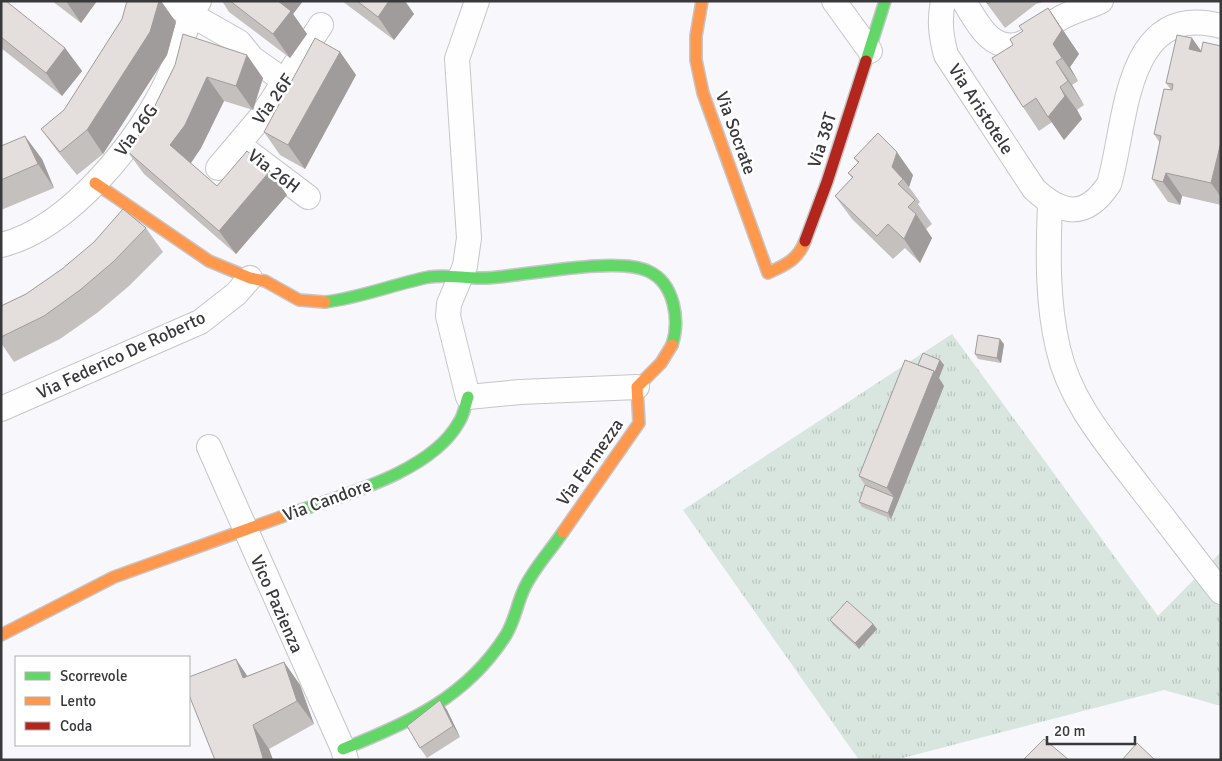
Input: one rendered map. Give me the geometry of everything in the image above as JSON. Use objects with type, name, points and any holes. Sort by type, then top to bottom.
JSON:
[{"type":"street","points":[[167,1],[194,8],[239,42],[252,58],[286,82]]},
{"type":"street","points":[[96,183],[209,261],[250,278],[265,281],[285,294],[299,300],[333,301],[445,275],[461,277],[482,278],[623,266],[647,270],[665,288],[672,300],[676,326],[668,355],[659,367],[637,387],[520,392],[468,397],[448,316],[449,304],[461,277],[469,238],[457,59],[477,1]]},
{"type":"street","name":"Via Socrate","points":[[702,1],[696,36],[696,60],[703,93],[768,273]]},
{"type":"street","points":[[834,1],[870,51]]},
{"type":"street","name":"Via 38T","points":[[768,273],[790,263],[804,244],[827,182],[885,1]]},
{"type":"street","name":"Via Aristotele","points":[[943,1],[940,20],[941,36],[946,55],[1034,189],[1050,205]]},
{"type":"street","points":[[964,1],[986,35],[996,42],[1007,45],[1020,44],[1059,19],[1101,1]]},
{"type":"street","name":"Via 26G","points":[[1,246],[18,241],[38,231],[70,207],[96,183],[142,126],[157,102],[177,60],[194,8]]},
{"type":"street","points":[[1221,26],[1194,22],[1179,24],[1162,33],[1148,46],[1135,67],[1129,85],[1109,184],[1101,196],[1092,204],[1079,209],[1064,209],[1050,205],[1048,238],[1053,321],[1058,349],[1070,384],[1083,412],[1221,592]]},
{"type":"street","name":"Via 26F","points":[[218,168],[239,146],[286,82],[321,25]]},
{"type":"street","name":"Via 26H","points":[[239,146],[308,197]]},
{"type":"street","name":"Via Federico De Roberto","points":[[1,409],[200,322],[236,294],[250,278]]},
{"type":"street","name":"Via Fermezza","points":[[344,754],[405,724],[458,689],[487,660],[505,637],[515,618],[524,588],[639,423],[637,387]]},
{"type":"street","name":"Via Candore","points":[[1,635],[114,577],[380,481],[408,467],[430,454],[447,439],[459,422],[468,397]]},
{"type":"street","name":"Vico Pazienza","points":[[209,448],[344,754]]},
{"type":"green space","points":[[952,334],[1158,616],[1221,552],[1221,706],[1164,690],[895,760],[859,760],[683,510]]},
{"type":"building","points":[[1,1],[6,1],[65,48],[46,73],[1,37]]},
{"type":"building","points":[[127,1],[159,1],[150,32],[87,130],[60,152],[41,129],[64,110],[122,19]]},
{"type":"building","points":[[230,1],[278,1],[291,11],[273,34]]},
{"type":"building","points":[[357,1],[389,1],[378,17]]},
{"type":"building","points":[[1048,8],[1062,30],[1053,44],[1062,58],[1056,62],[1068,81],[1060,87],[1065,96],[1048,117],[1036,98],[1023,107],[992,58],[1013,45],[1010,39],[1023,31],[1019,26]]},
{"type":"building","points":[[183,34],[247,55],[236,86],[207,77],[185,125],[170,145],[217,186],[247,151],[270,171],[219,231],[127,151],[144,128],[175,65]]},
{"type":"building","points":[[1177,35],[1192,38],[1189,49],[1201,52],[1203,42],[1221,46],[1221,142],[1211,183],[1166,173],[1163,182],[1152,179],[1161,136],[1154,134],[1164,89],[1172,90],[1173,84],[1166,83]]},
{"type":"building","points":[[315,38],[340,52],[288,145],[264,132]]},
{"type":"building","points":[[878,133],[897,152],[892,167],[903,179],[898,184],[915,200],[908,207],[916,214],[904,239],[888,224],[877,236],[835,196],[853,177],[848,173],[859,162],[854,158]]},
{"type":"building","points":[[25,136],[38,164],[1,180],[1,146]]},
{"type":"building","points":[[123,209],[146,228],[113,262],[80,290],[44,316],[1,337],[1,306],[26,294],[62,269],[94,242]]},
{"type":"building","points":[[978,335],[1000,339],[997,358],[975,354]]},
{"type":"building","points":[[923,353],[940,360],[935,372],[918,365]]},
{"type":"building","points":[[905,360],[934,371],[887,488],[859,476]]},
{"type":"building","points":[[865,485],[894,497],[888,513],[859,502]]},
{"type":"building","points":[[847,601],[873,624],[855,643],[830,620]]},
{"type":"building","points":[[236,659],[243,678],[284,662],[297,701],[253,725],[263,758],[260,760],[215,760],[190,698],[190,677]]},
{"type":"building","points":[[440,700],[453,726],[420,748],[407,726]]},
{"type":"building","points":[[1044,739],[1069,760],[1023,760]]},
{"type":"building","points":[[1137,743],[1155,760],[1122,760]]},
{"type":"traffic: fast","points":[[866,61],[885,1]]},
{"type":"traffic: fast","points":[[325,302],[429,277],[486,278],[593,266],[615,265],[633,267],[648,271],[657,277],[670,293],[675,314],[672,345]]},
{"type":"traffic: fast","points":[[281,517],[379,482],[404,470],[426,456],[445,440],[459,422],[468,397]]},
{"type":"traffic: fast","points":[[343,749],[391,729],[435,706],[473,675],[491,657],[506,635],[528,582],[563,532]]},
{"type":"traffic: slow","points":[[702,1],[696,36],[696,60],[703,93],[768,273],[795,257],[805,241]]},
{"type":"traffic: slow","points":[[95,183],[209,261],[250,278],[265,281],[299,300],[325,302]]},
{"type":"traffic: slow","points":[[563,532],[639,423],[637,387],[661,363],[672,345]]},
{"type":"traffic: slow","points":[[1,635],[114,577],[281,517]]},
{"type":"traffic: jam","points":[[805,241],[827,182],[866,61]]}]
